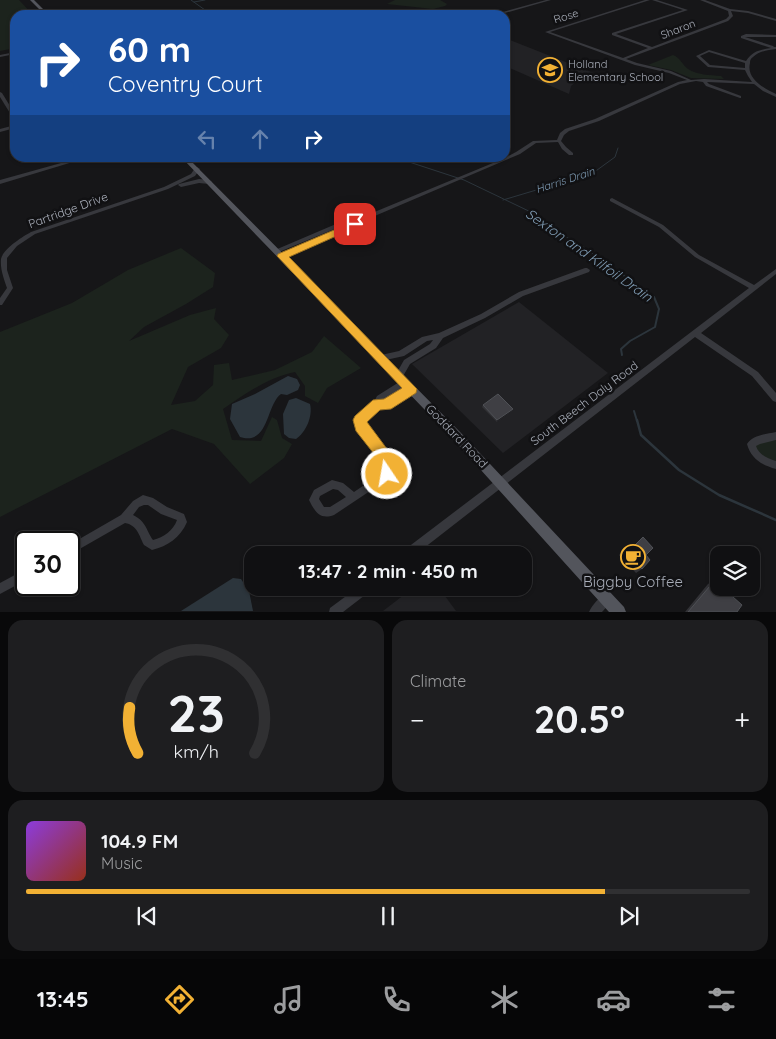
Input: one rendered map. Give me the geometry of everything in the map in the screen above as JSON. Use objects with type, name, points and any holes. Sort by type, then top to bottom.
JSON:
[{"type":"main road","points":[[32,0],[42,10]]},
{"type":"main road","name":"Goddard Road","points":[[189,162],[404,382],[620,612]]},
{"type":"street","points":[[510,11],[549,0]]},
{"type":"street","name":"Rose","points":[[622,59],[547,32],[648,0]]},
{"type":"street","points":[[651,48],[613,34],[686,10],[654,0]]},
{"type":"street","points":[[703,0],[728,10],[748,12],[776,20]]},
{"type":"street","name":"Sharon","points":[[622,59],[727,20],[731,16],[728,10]]},
{"type":"street","points":[[775,48],[742,38],[749,35],[776,36]]},
{"type":"street","points":[[775,48],[753,53],[748,63],[748,69],[753,83],[776,96]]},
{"type":"street","points":[[748,63],[709,51],[698,56],[708,66],[748,69]]},
{"type":"street","points":[[622,59],[670,72],[689,81]]},
{"type":"street","points":[[704,80],[707,86],[740,97]]},
{"type":"street","points":[[559,141],[562,134],[567,130],[606,116],[679,83],[704,80],[753,83]]},
{"type":"street","points":[[1,97],[10,110]]},
{"type":"street","points":[[559,141],[571,154]]},
{"type":"street","points":[[510,156],[535,142],[559,141]]},
{"type":"street","points":[[0,182],[69,162]]},
{"type":"street","points":[[279,254],[497,162]]},
{"type":"street","points":[[166,188],[193,175],[197,169]]},
{"type":"street","points":[[166,188],[199,181],[209,182]]},
{"type":"street","name":"Partridge Drive","points":[[0,303],[10,288],[4,270],[4,258],[20,241],[41,230],[166,188]]},
{"type":"street","points":[[612,200],[661,226],[697,256],[754,288]]},
{"type":"street","points":[[381,358],[401,354],[425,339],[440,336],[483,316],[521,294],[587,270]]},
{"type":"street","name":"South Beech Daly Road","points":[[419,546],[776,271]]},
{"type":"street","points":[[695,333],[755,374],[776,399]]},
{"type":"street","points":[[353,498],[385,476],[390,467],[387,458],[360,424],[362,417],[377,404],[386,405],[404,382],[407,362],[433,346],[440,336]]},
{"type":"street","points":[[776,436],[758,440],[752,444],[757,455],[764,461],[776,465]]},
{"type":"street","points":[[80,544],[124,518],[136,504],[147,500],[164,512],[181,516],[182,522],[172,536],[152,545],[147,542],[142,528],[137,522],[124,518]]},
{"type":"street","points":[[0,590],[15,581]]},
{"type":"street","points":[[334,612],[355,596]]},
{"type":"street","points":[[594,612],[607,598]]},
{"type":"shaded area","points":[[0,0],[19,0],[28,10],[10,10],[10,49],[0,51]]},
{"type":"shaded area","points":[[395,0],[440,0],[447,4],[433,9],[387,4]]},
{"type":"shaded area","name":"Holland Elementary School","points":[[510,40],[596,74],[576,82],[571,86],[569,94],[510,68]]},
{"type":"shaded area","points":[[673,55],[692,71],[721,76],[724,79],[691,78],[671,70],[648,65]]},
{"type":"shaded area","points":[[181,248],[215,273],[213,287],[144,327],[129,341],[190,315],[216,308],[214,319],[229,335],[221,348],[188,367],[171,405],[195,401],[213,385],[214,365],[229,363],[232,380],[275,370],[312,352],[324,336],[361,368],[327,388],[318,403],[305,396],[305,386],[295,372],[267,382],[223,409],[232,440],[261,441],[272,417],[277,420],[282,438],[292,444],[284,458],[250,484],[214,444],[172,429],[0,517],[0,332],[72,303],[128,270]]},
{"type":"shaded area","points":[[519,302],[608,373],[503,453],[412,364]]},
{"type":"shaded area","points":[[288,376],[297,379],[300,385],[298,390],[287,395],[281,394],[276,399],[266,423],[257,436],[249,438],[240,437],[230,419],[232,404]]},
{"type":"shaded area","points":[[296,398],[310,404],[311,409],[308,423],[296,439],[289,438],[284,434],[283,414],[289,400]]},
{"type":"shaded area","points":[[776,440],[776,461],[766,459],[756,449],[756,444]]},
{"type":"shaded area","points":[[233,578],[241,579],[244,584],[244,596],[250,596],[253,611],[181,611]]},
{"type":"shaded area","points":[[403,596],[445,596],[456,611],[383,611]]},
{"type":"building","points":[[498,394],[513,409],[497,420],[483,405]]},
{"type":"building","points":[[643,537],[653,548],[646,555],[650,560],[642,569],[624,550],[630,545],[633,547]]},
{"type":"building","points":[[710,586],[710,596],[732,596],[742,605],[737,612],[688,612]]},
{"type":"waterway","name":"Sexton and Kilfoil Drain","points":[[191,0],[205,10]]},
{"type":"waterway","points":[[194,2],[205,0]]},
{"type":"waterway","name":"Harris Drain","points":[[505,199],[593,173],[615,157],[618,148]]},
{"type":"waterway","name":"Sexton and Kilfoil Drain","points":[[409,162],[464,180],[505,199]]},
{"type":"waterway","name":"Sexton and Kilfoil Drain","points":[[505,199],[537,215],[559,233],[582,246],[621,274]]},
{"type":"waterway","name":"Sexton and Kilfoil Drain","points":[[619,272],[654,297],[659,309],[655,327],[630,341],[621,349],[622,355]]},
{"type":"waterway","name":"Sexton and Kilfoil Drain","points":[[634,411],[637,421]]},
{"type":"waterway","name":"Sexton and Kilfoil Drain","points":[[637,420],[641,435],[679,470],[719,495],[776,520]]},
{"type":"place","name":"Holland Elementary School","points":[[550,70]]},
{"type":"place","name":"Biggby Coffee","points":[[633,557]]},
{"type":"route","points":[[355,224],[282,256],[411,389],[386,405],[377,404],[360,420],[361,427],[389,461],[390,467],[387,474]]}]
